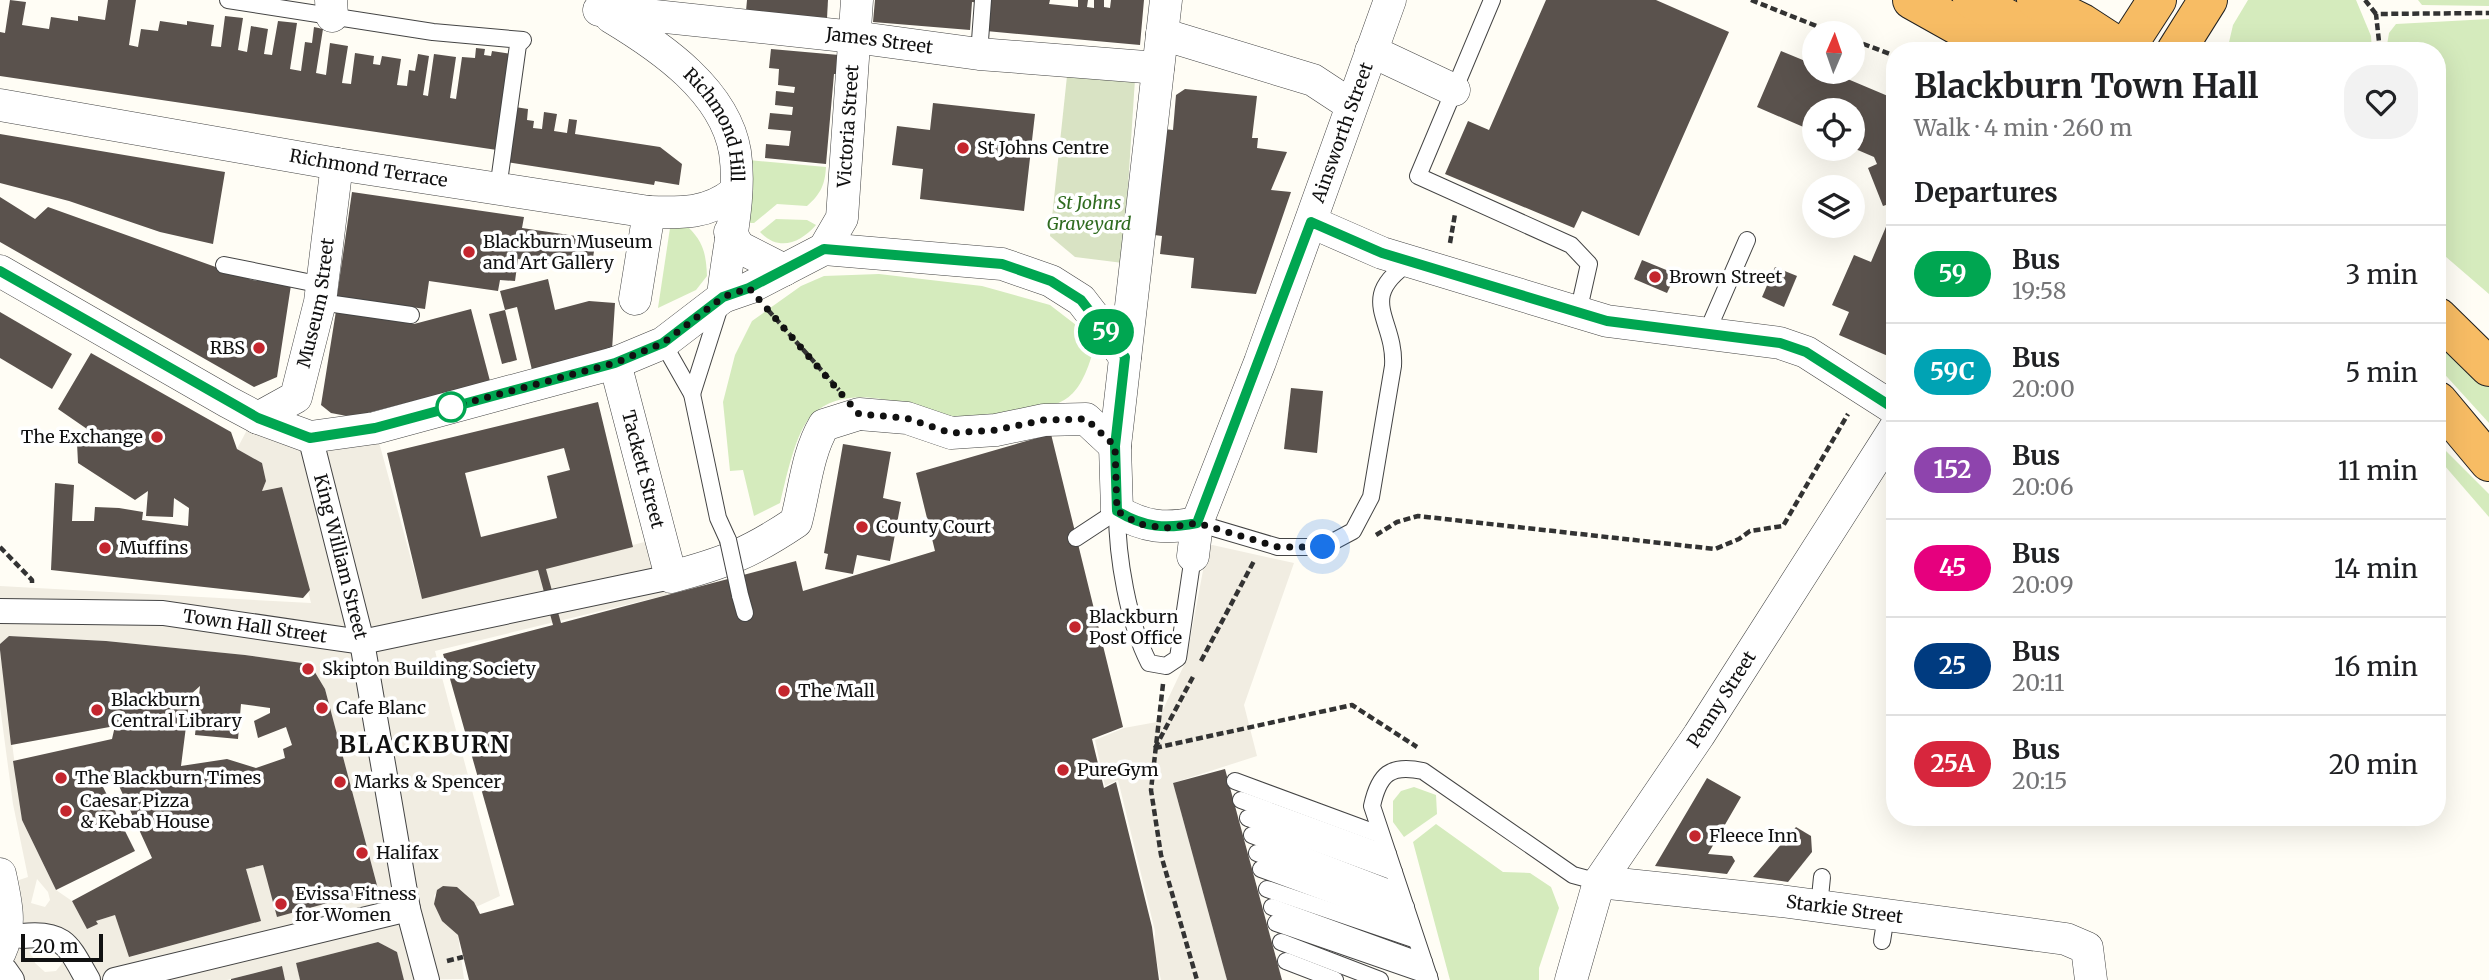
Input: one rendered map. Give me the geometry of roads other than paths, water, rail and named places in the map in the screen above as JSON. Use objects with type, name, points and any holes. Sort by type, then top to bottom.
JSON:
[{"type":"highway","points":[[1912,0],[1987,42]]},
{"type":"highway","points":[[1972,0],[2052,42]]},
{"type":"highway","points":[[2036,0],[2082,23],[2110,42]]},
{"type":"highway","points":[[2130,42],[2157,0]]},
{"type":"highway","points":[[2182,42],[2208,0]]},
{"type":"highway","points":[[2446,325],[2489,367]]},
{"type":"highway","points":[[2446,411],[2489,462]]},
{"type":"street","name":"Victoria Street","points":[[824,249],[842,218],[857,0]]},
{"type":"street","points":[[1166,0],[1115,446],[1117,511],[1139,524],[1166,528],[1197,523]]},
{"type":"street","name":"Ainsworth Street","points":[[1193,556],[1197,523],[1311,222],[1390,0]]},
{"type":"street","name":"James Street","points":[[598,5],[979,54],[1158,68]]},
{"type":"street","name":"Richmond Hill","points":[[598,5],[667,56],[717,106],[731,135],[735,154],[730,232],[736,293]]},
{"type":"street","points":[[1162,34],[1313,80],[1351,105]]},
{"type":"street","points":[[1371,51],[1454,90]]},
{"type":"street","name":"Richmond Terrace","points":[[0,105],[337,164],[649,212],[690,214],[708,208],[734,193]]},
{"type":"street","name":"Museum Street","points":[[258,418],[296,397],[321,293],[337,164]]},
{"type":"street","points":[[635,299],[649,212]]},
{"type":"street","points":[[1311,222],[1382,253],[1607,321],[1750,337],[1793,348],[1886,403]]},
{"type":"street","points":[[730,232],[739,247],[784,270]]},
{"type":"street","points":[[0,271],[258,418],[311,443],[615,363],[663,343],[736,293],[824,249],[1002,264],[1051,281],[1081,300],[1125,357]]},
{"type":"street","name":"Tackett Street","points":[[615,363],[671,577]]},
{"type":"street","points":[[671,577],[724,563],[763,544],[796,522],[808,477],[811,447],[824,425],[859,414],[906,418],[951,433],[996,430],[1044,420],[1086,419],[1115,446]]},
{"type":"street","name":"Penny Street","points":[[1571,980],[1599,882],[1699,735],[1886,442]]},
{"type":"street","name":"King William Street","points":[[311,443],[362,642],[408,909],[427,980]]},
{"type":"street","name":"Town Hall Street","points":[[0,611],[163,613],[362,642],[671,577]]},
{"type":"street","points":[[0,874],[7,944],[51,936],[68,945],[88,980]]},
{"type":"street","name":"Starkie Street","points":[[1599,882],[1821,892],[1884,928],[2066,939],[2087,948],[2091,980]]},
{"type":"street","points":[[116,980],[408,909]]},
{"type":"lane","points":[[228,0],[331,8],[433,32],[523,40],[518,45],[499,189]]},
{"type":"lane","points":[[979,54],[983,0]]},
{"type":"lane","points":[[1492,0],[1418,176],[1571,245],[1589,264],[1578,313]]},
{"type":"lane","points":[[1707,332],[1746,240]]},
{"type":"lane","points":[[1197,523],[1278,547],[1323,547],[1353,531],[1371,497],[1393,366],[1394,347],[1380,305],[1388,277],[1410,261]]},
{"type":"lane","points":[[224,265],[321,293],[411,314]]},
{"type":"lane","points":[[692,394],[736,293]]},
{"type":"lane","points":[[663,343],[692,394],[718,518],[728,540],[745,613]]},
{"type":"lane","points":[[1076,538],[1117,511]]},
{"type":"lane","points":[[1117,511],[1117,545],[1141,646],[1149,663],[1166,666],[1178,658],[1193,556]]},
{"type":"lane","points":[[1427,973],[1372,806],[1376,786],[1386,774],[1403,766],[1423,771],[1573,875],[1599,882]]},
{"type":"lane","points":[[1235,781],[1381,835]]},
{"type":"lane","points":[[1241,800],[1388,853]]},
{"type":"lane","points":[[1248,818],[1394,872]]},
{"type":"lane","points":[[1252,835],[1403,900]]},
{"type":"lane","points":[[1257,853],[1403,900]]},
{"type":"lane","points":[[1262,869],[1411,924]]},
{"type":"lane","points":[[1267,889],[1416,940]]},
{"type":"lane","points":[[1274,915],[1427,973]]},
{"type":"lane","points":[[1281,942],[1380,980]]},
{"type":"lane","points":[[1308,980],[1287,966],[1335,980]]},
{"type":"place","name":"St Johns Centre","points":[[963,148]]},
{"type":"place","name":"Blackburn Museum and Art Gallery","points":[[469,252]]},
{"type":"place","name":"Brown Street","points":[[1655,277]]},
{"type":"place","name":"RBS","points":[[259,348]]},
{"type":"place","name":"The Exchange","points":[[157,437]]},
{"type":"place","name":"County Court","points":[[862,527]]},
{"type":"place","name":"Muffins","points":[[105,548]]},
{"type":"place","name":"Blackburn Post Office","points":[[1075,627]]},
{"type":"place","name":"Skipton Building Society","points":[[308,669]]},
{"type":"place","name":"The Mall","points":[[784,691]]},
{"type":"place","name":"Cafe Blanc","points":[[322,708]]},
{"type":"place","name":"Blackburn Central Library","points":[[97,710]]},
{"type":"place","name":"PureGym","points":[[1063,770]]},
{"type":"place","name":"The Blackburn Times","points":[[61,778]]},
{"type":"place","name":"Marks & Spencer","points":[[340,782]]},
{"type":"place","name":"Caesar Pizza & Kebab House","points":[[66,811]]},
{"type":"place","name":"Fleece Inn","points":[[1695,836]]},
{"type":"place","name":"Halifax","points":[[362,853]]},
{"type":"place","name":"Evissa Fitness for Women","points":[[281,904]]},
{"type":"district","name":"BLACKBURN","points":[[425,745]]},
{"type":"park label","name":"St Johns Graveyard","points":[[1089,213]]}]
